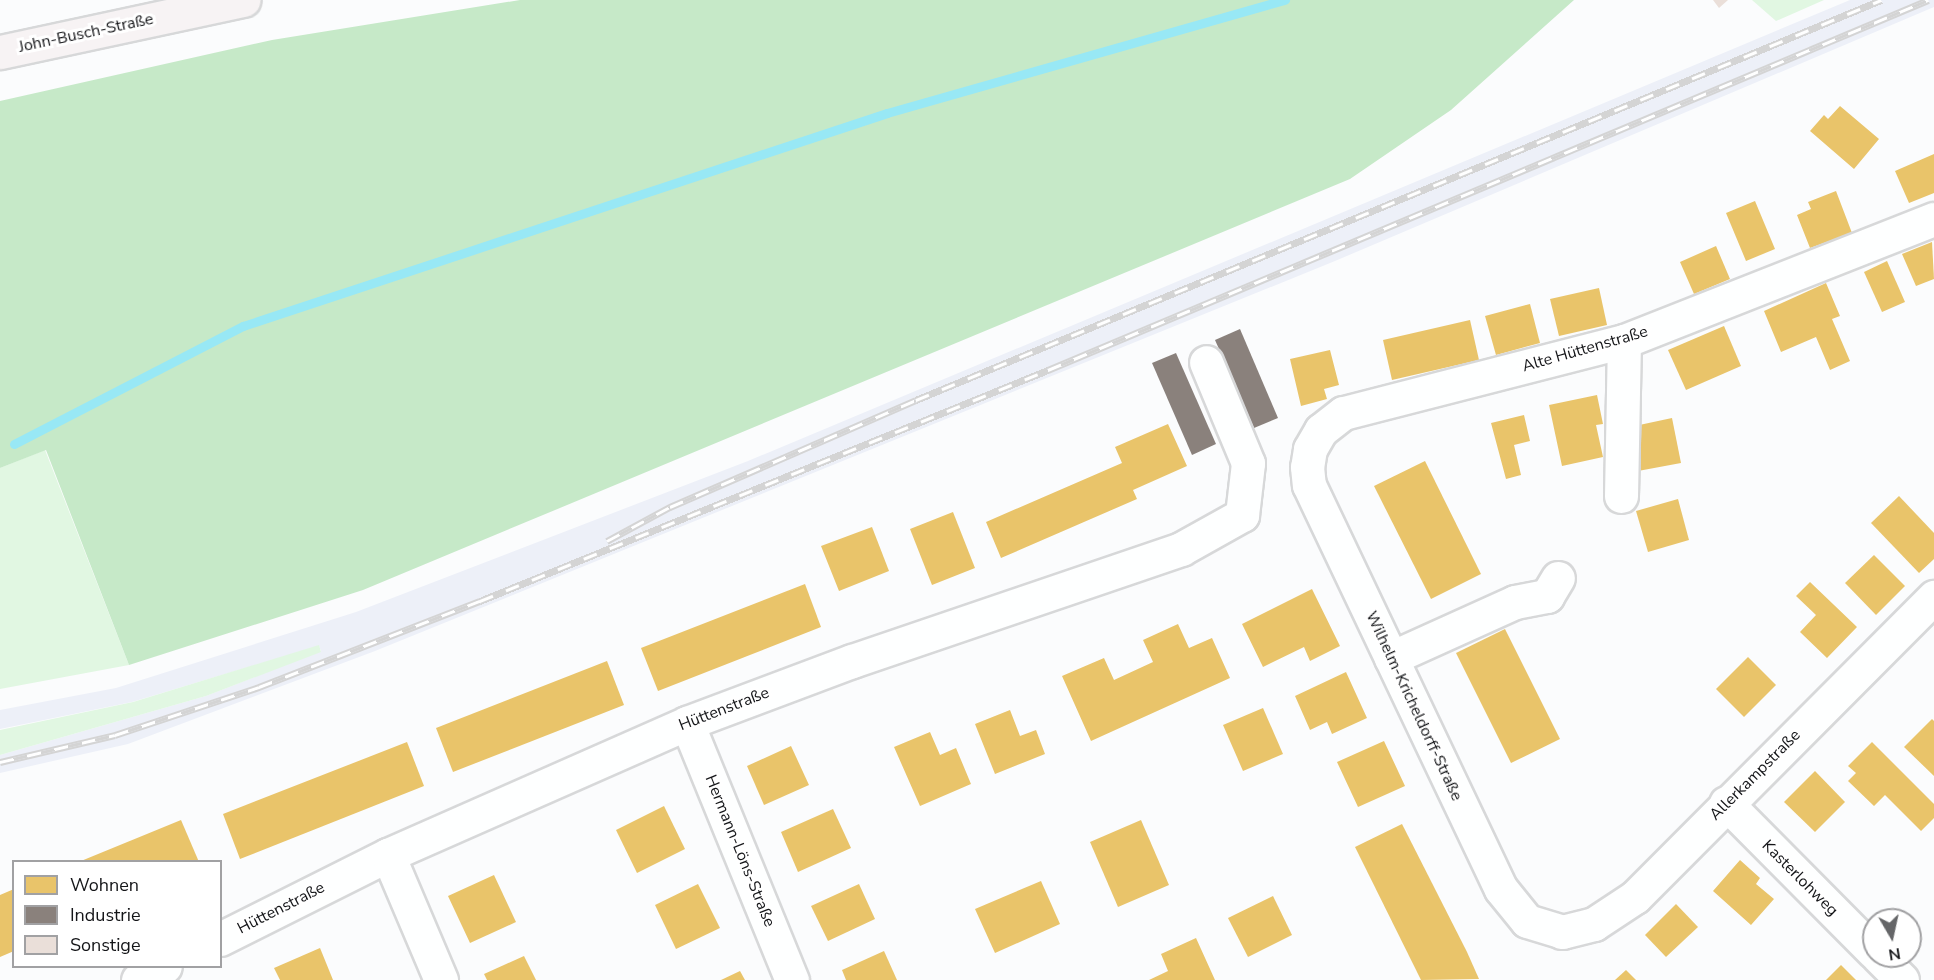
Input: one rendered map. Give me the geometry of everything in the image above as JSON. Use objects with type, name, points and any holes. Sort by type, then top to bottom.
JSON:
[{"type":"main road","name":"John-Busch-Straße","points":[[0,52],[243,0]]},
{"type":"street","name":"Alte Hüttenstraße","points":[[1311,449],[1321,430],[1343,413],[1624,341],[1934,219]]},
{"type":"street","points":[[1621,496],[1624,341]]},
{"type":"street","name":"Hüttenstraße","points":[[222,938],[388,855],[687,723],[852,661],[1181,549],[1242,515],[1248,463],[1206,362]]},
{"type":"street","name":"Wilhelm-Kricheldorff-Straße","points":[[1311,449],[1307,466],[1309,485],[1501,889],[1527,921],[1562,932]]},
{"type":"street","points":[[1391,658],[1515,602],[1547,596],[1558,578]]},
{"type":"street","name":"Allerkampstraße","points":[[1562,932],[1594,924],[1635,897],[1726,803],[1934,597]]},
{"type":"street","name":"Hermann-Löns-Straße","points":[[687,723],[792,980]]},
{"type":"street","name":"Kasterlohweg","points":[[1726,803],[1862,940]]},
{"type":"street","points":[[388,855],[441,980]]},
{"type":"street","points":[[138,980],[161,968]]},
{"type":"street","points":[[1890,968],[1902,980]]},
{"type":"shaded area","points":[[1850,0],[1934,0],[1934,7],[1335,261],[375,651],[128,744],[0,773],[0,755],[206,696],[321,651],[319,646],[132,702],[0,729],[0,710],[116,688],[356,612],[748,461]]},
{"type":"green space","points":[[520,0],[1574,0],[1451,110],[1350,179],[363,590],[129,665],[46,450],[0,468],[0,101],[272,40]]},
{"type":"green space","points":[[1752,0],[1824,0],[1776,21]]},
{"type":"green space","points":[[45,450],[129,665],[0,689],[0,468]]},
{"type":"green space","points":[[319,645],[321,652],[206,696],[0,755],[0,730],[133,702]]},
{"type":"building: Wohnen","points":[[1840,106],[1879,139],[1854,169],[1810,131],[1824,115],[1828,119]]},
{"type":"building: Wohnen","points":[[1934,154],[1934,193],[1909,203],[1895,171]]},
{"type":"building: Wohnen","points":[[1836,191],[1852,233],[1810,248],[1797,215],[1811,209],[1808,202]]},
{"type":"building: Wohnen","points":[[1755,201],[1775,249],[1746,261],[1726,213]]},
{"type":"building: Wohnen","points":[[1932,242],[1934,279],[1916,286],[1902,254]]},
{"type":"building: Wohnen","points":[[1716,246],[1730,279],[1694,294],[1680,262]]},
{"type":"building: Wohnen","points":[[1887,261],[1905,302],[1882,312],[1864,272]]},
{"type":"building: Wohnen","points":[[1826,283],[1840,316],[1832,319],[1850,361],[1830,370],[1816,337],[1781,352],[1764,311]]},
{"type":"building: Wohnen","points":[[1599,288],[1607,325],[1559,336],[1550,299]]},
{"type":"building: Wohnen","points":[[1530,304],[1540,343],[1496,355],[1485,316]]},
{"type":"building: Wohnen","points":[[1470,320],[1479,360],[1392,380],[1383,340]]},
{"type":"building: Wohnen","points":[[1724,326],[1741,366],[1686,390],[1668,350]]},
{"type":"building: Wohnen","points":[[1330,350],[1339,385],[1324,389],[1327,399],[1301,406],[1290,359]]},
{"type":"building: Wohnen","points":[[1597,395],[1603,424],[1596,425],[1603,457],[1562,466],[1549,405]]},
{"type":"building: Wohnen","points":[[1524,415],[1530,441],[1514,445],[1521,475],[1506,479],[1491,423]]},
{"type":"building: Wohnen","points":[[1672,418],[1681,463],[1638,471],[1630,427]]},
{"type":"building: Wohnen","points":[[1168,424],[1187,466],[1133,490],[1137,499],[1001,558],[986,522],[1122,463],[1115,447]]},
{"type":"building: Wohnen","points":[[1425,461],[1481,574],[1431,599],[1374,486]]},
{"type":"building: Wohnen","points":[[1899,496],[1934,533],[1934,559],[1919,573],[1871,523]]},
{"type":"building: Wohnen","points":[[1678,499],[1689,540],[1648,552],[1636,511]]},
{"type":"building: Wohnen","points":[[953,512],[975,568],[932,585],[910,529]]},
{"type":"building: Wohnen","points":[[872,527],[889,571],[839,591],[821,546]]},
{"type":"building: Wohnen","points":[[1874,555],[1905,586],[1876,615],[1845,583]]},
{"type":"building: Wohnen","points":[[1810,582],[1857,627],[1827,658],[1800,632],[1816,615],[1796,596]]},
{"type":"building: Wohnen","points":[[805,584],[821,627],[658,691],[641,648]]},
{"type":"building: Wohnen","points":[[1312,589],[1340,646],[1310,661],[1304,647],[1263,667],[1242,624]]},
{"type":"building: Wohnen","points":[[1178,624],[1189,648],[1212,638],[1230,678],[1091,741],[1062,676],[1104,658],[1114,680],[1153,662],[1143,640]]},
{"type":"building: Wohnen","points":[[1505,629],[1560,739],[1511,763],[1456,653]]},
{"type":"building: Wohnen","points":[[1748,657],[1776,685],[1744,717],[1716,689]]},
{"type":"building: Wohnen","points":[[607,661],[624,705],[453,772],[436,728]]},
{"type":"building: Wohnen","points":[[1346,672],[1367,718],[1332,734],[1327,722],[1310,730],[1295,696]]},
{"type":"building: Wohnen","points":[[1263,708],[1283,754],[1243,771],[1223,725]]},
{"type":"building: Wohnen","points":[[1010,710],[1020,736],[1036,730],[1045,754],[995,774],[975,724]]},
{"type":"building: Wohnen","points":[[1932,719],[1934,721],[1934,776],[1904,747]]},
{"type":"building: Wohnen","points":[[930,732],[940,755],[956,748],[971,784],[920,806],[894,747]]},
{"type":"building: Wohnen","points":[[1384,741],[1405,786],[1358,807],[1337,762]]},
{"type":"building: Wohnen","points":[[407,742],[424,786],[240,859],[223,814]]},
{"type":"building: Wohnen","points":[[1872,742],[1934,804],[1934,818],[1921,831],[1885,795],[1874,806],[1848,781],[1856,773],[1848,766]]},
{"type":"building: Wohnen","points":[[791,746],[809,785],[764,805],[747,766]]},
{"type":"building: Wohnen","points":[[1815,771],[1845,802],[1815,832],[1784,802]]},
{"type":"building: Wohnen","points":[[664,806],[685,849],[637,873],[616,830]]},
{"type":"building: Wohnen","points":[[833,809],[851,848],[798,872],[781,832]]},
{"type":"building: Wohnen","points":[[181,820],[198,860],[83,860]]},
{"type":"building: Wohnen","points":[[1141,820],[1169,885],[1118,907],[1090,842]]},
{"type":"building: Wohnen","points":[[1402,824],[1479,979],[1421,980],[1355,847]]},
{"type":"building: Wohnen","points":[[1740,860],[1760,878],[1756,884],[1774,899],[1751,925],[1713,891]]},
{"type":"building: Wohnen","points":[[494,875],[516,922],[470,943],[448,896]]},
{"type":"building: Wohnen","points":[[1041,881],[1060,924],[995,953],[975,909]]},
{"type":"building: Wohnen","points":[[698,884],[720,928],[676,949],[655,905]]},
{"type":"building: Wohnen","points":[[859,884],[875,919],[828,941],[811,906]]},
{"type":"building: Wohnen","points":[[12,890],[12,952],[0,957],[0,895]]},
{"type":"building: Wohnen","points":[[1273,896],[1292,935],[1248,957],[1228,918]]},
{"type":"building: Wohnen","points":[[1676,904],[1698,927],[1666,957],[1645,935]]},
{"type":"building: Wohnen","points":[[1196,938],[1215,980],[1149,980],[1168,971],[1161,954]]},
{"type":"building: Wohnen","points":[[320,948],[333,980],[280,980],[274,968]]},
{"type":"building: Wohnen","points":[[884,951],[897,980],[846,980],[842,970]]},
{"type":"building: Wohnen","points":[[524,956],[536,980],[487,980],[484,974]]},
{"type":"building: Wohnen","points":[[1841,965],[1856,980],[1826,980]]},
{"type":"building: Wohnen","points":[[1626,970],[1636,980],[1615,980]]},
{"type":"building: Wohnen","points":[[740,971],[745,980],[721,980]]},
{"type":"building: Industrie","points":[[1240,329],[1278,418],[1254,428],[1215,340]]},
{"type":"building: Industrie","points":[[1176,353],[1216,444],[1192,455],[1152,363]]},
{"type":"building: Sonstige","points":[[1713,0],[1728,0],[1719,8]]},
{"type":"waterway","points":[[14,444],[243,326],[887,113],[1285,0]]},
{"type":"railway","points":[[607,541],[670,507],[916,400],[1881,0]]},
{"type":"railway","points":[[0,762],[115,735],[259,687],[480,601],[1048,370],[1928,0]]}]
